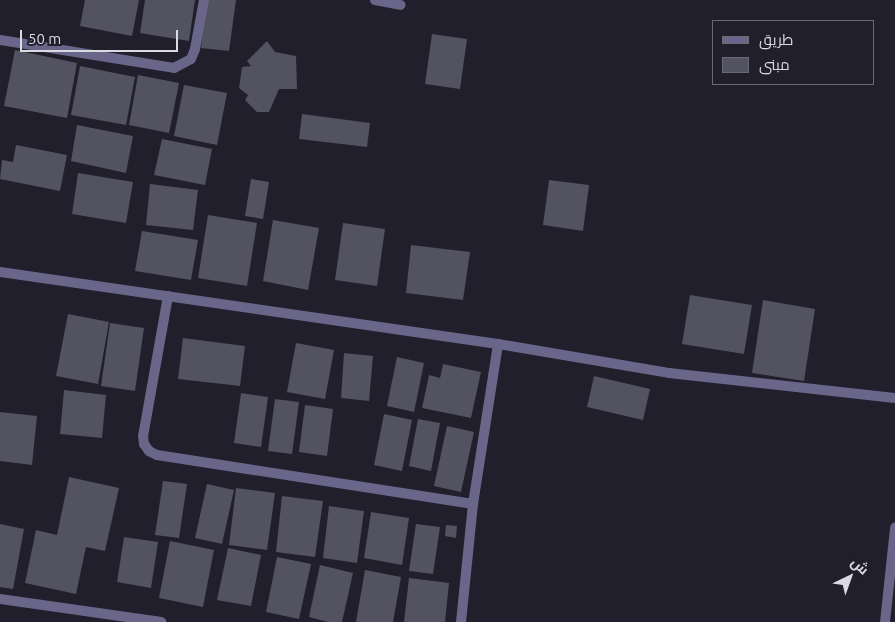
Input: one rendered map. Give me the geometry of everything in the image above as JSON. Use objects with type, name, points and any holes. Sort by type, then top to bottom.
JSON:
[{"type":"street","points":[[0,40],[174,68],[191,59],[204,0]]},
{"type":"street","points":[[375,0],[400,5]]},
{"type":"street","points":[[0,272],[498,344],[669,373],[895,398]]},
{"type":"street","points":[[168,296],[143,436],[144,444],[148,451],[167,457],[473,504]]},
{"type":"street","points":[[461,622],[473,504],[498,344]]},
{"type":"street","points":[[885,622],[895,528]]},
{"type":"street","points":[[0,599],[161,622]]},
{"type":"building","points":[[85,0],[139,0],[132,36],[80,26]]},
{"type":"building","points":[[145,0],[195,0],[189,41],[140,33]]},
{"type":"building","points":[[207,0],[236,0],[229,51],[201,48]]},
{"type":"building","points":[[432,34],[467,39],[460,89],[425,84]]},
{"type":"building","points":[[267,41],[275,52],[296,56],[297,89],[279,89],[269,112],[257,112],[245,100],[248,95],[239,88],[242,67],[251,66],[247,61]]},
{"type":"building","points":[[15,50],[77,63],[67,118],[4,106]]},
{"type":"building","points":[[80,66],[135,77],[126,125],[71,115]]},
{"type":"building","points":[[138,75],[179,83],[169,133],[129,125]]},
{"type":"building","points":[[184,85],[227,93],[217,145],[174,136]]},
{"type":"building","points":[[302,114],[370,123],[367,147],[299,139]]},
{"type":"building","points":[[77,125],[133,136],[126,173],[71,161]]},
{"type":"building","points":[[162,139],[212,149],[205,185],[154,175]]},
{"type":"building","points":[[16,145],[67,155],[60,191],[0,179],[2,160],[13,162]]},
{"type":"building","points":[[78,173],[133,182],[126,223],[72,214]]},
{"type":"building","points":[[251,179],[269,182],[263,219],[245,216]]},
{"type":"building","points":[[549,180],[589,185],[583,231],[543,225]]},
{"type":"building","points":[[150,184],[198,190],[193,230],[146,225]]},
{"type":"building","points":[[208,215],[257,223],[247,286],[198,278]]},
{"type":"building","points":[[273,220],[319,228],[308,290],[263,281]]},
{"type":"building","points":[[343,223],[385,229],[377,286],[335,280]]},
{"type":"building","points":[[142,231],[198,240],[191,280],[135,271]]},
{"type":"building","points":[[411,245],[470,252],[463,300],[406,293]]},
{"type":"building","points":[[690,295],[752,305],[744,354],[682,344]]},
{"type":"building","points":[[763,300],[815,309],[804,381],[752,373]]},
{"type":"building","points":[[68,314],[109,322],[98,384],[56,376]]},
{"type":"building","points":[[110,323],[144,328],[135,391],[101,386]]},
{"type":"building","points":[[183,338],[245,346],[240,386],[178,379]]},
{"type":"building","points":[[296,343],[334,350],[325,399],[287,392]]},
{"type":"building","points":[[344,353],[373,356],[369,401],[341,398]]},
{"type":"building","points":[[397,357],[424,363],[414,412],[387,406]]},
{"type":"building","points":[[443,364],[481,372],[471,418],[422,408],[429,375],[440,378]]},
{"type":"building","points":[[594,376],[650,389],[643,420],[587,407]]},
{"type":"building","points":[[64,390],[106,395],[102,438],[60,434]]},
{"type":"building","points":[[241,393],[268,397],[261,447],[234,443]]},
{"type":"building","points":[[275,399],[299,402],[292,454],[268,451]]},
{"type":"building","points":[[305,405],[333,409],[327,456],[299,452]]},
{"type":"building","points":[[0,412],[37,416],[32,465],[0,461]]},
{"type":"building","points":[[384,414],[412,420],[402,471],[374,465]]},
{"type":"building","points":[[418,419],[440,423],[431,471],[409,466]]},
{"type":"building","points":[[447,426],[474,432],[461,492],[434,486]]},
{"type":"building","points":[[69,477],[119,488],[105,551],[86,547],[76,594],[25,583],[36,530],[57,535]]},
{"type":"building","points":[[163,481],[187,484],[179,538],[155,535]]},
{"type":"building","points":[[207,484],[234,490],[222,544],[195,538]]},
{"type":"building","points":[[236,488],[275,493],[267,550],[229,545]]},
{"type":"building","points":[[282,496],[323,501],[315,557],[276,552]]},
{"type":"building","points":[[329,506],[364,511],[357,563],[323,558]]},
{"type":"building","points":[[371,512],[409,518],[402,565],[364,558]]},
{"type":"building","points":[[0,524],[24,529],[13,589],[0,587]]},
{"type":"building","points":[[416,524],[440,527],[433,574],[409,571]]},
{"type":"building","points":[[446,525],[457,526],[456,538],[445,536]]},
{"type":"building","points":[[124,537],[158,542],[151,588],[117,582]]},
{"type":"building","points":[[170,541],[214,550],[203,607],[159,598]]},
{"type":"building","points":[[228,548],[261,555],[251,606],[217,600]]},
{"type":"building","points":[[277,557],[311,564],[299,619],[266,612]]},
{"type":"building","points":[[320,565],[353,573],[342,622],[328,622],[309,617]]},
{"type":"building","points":[[365,570],[401,577],[393,622],[356,622]]},
{"type":"building","points":[[409,578],[449,583],[445,622],[404,622]]}]
